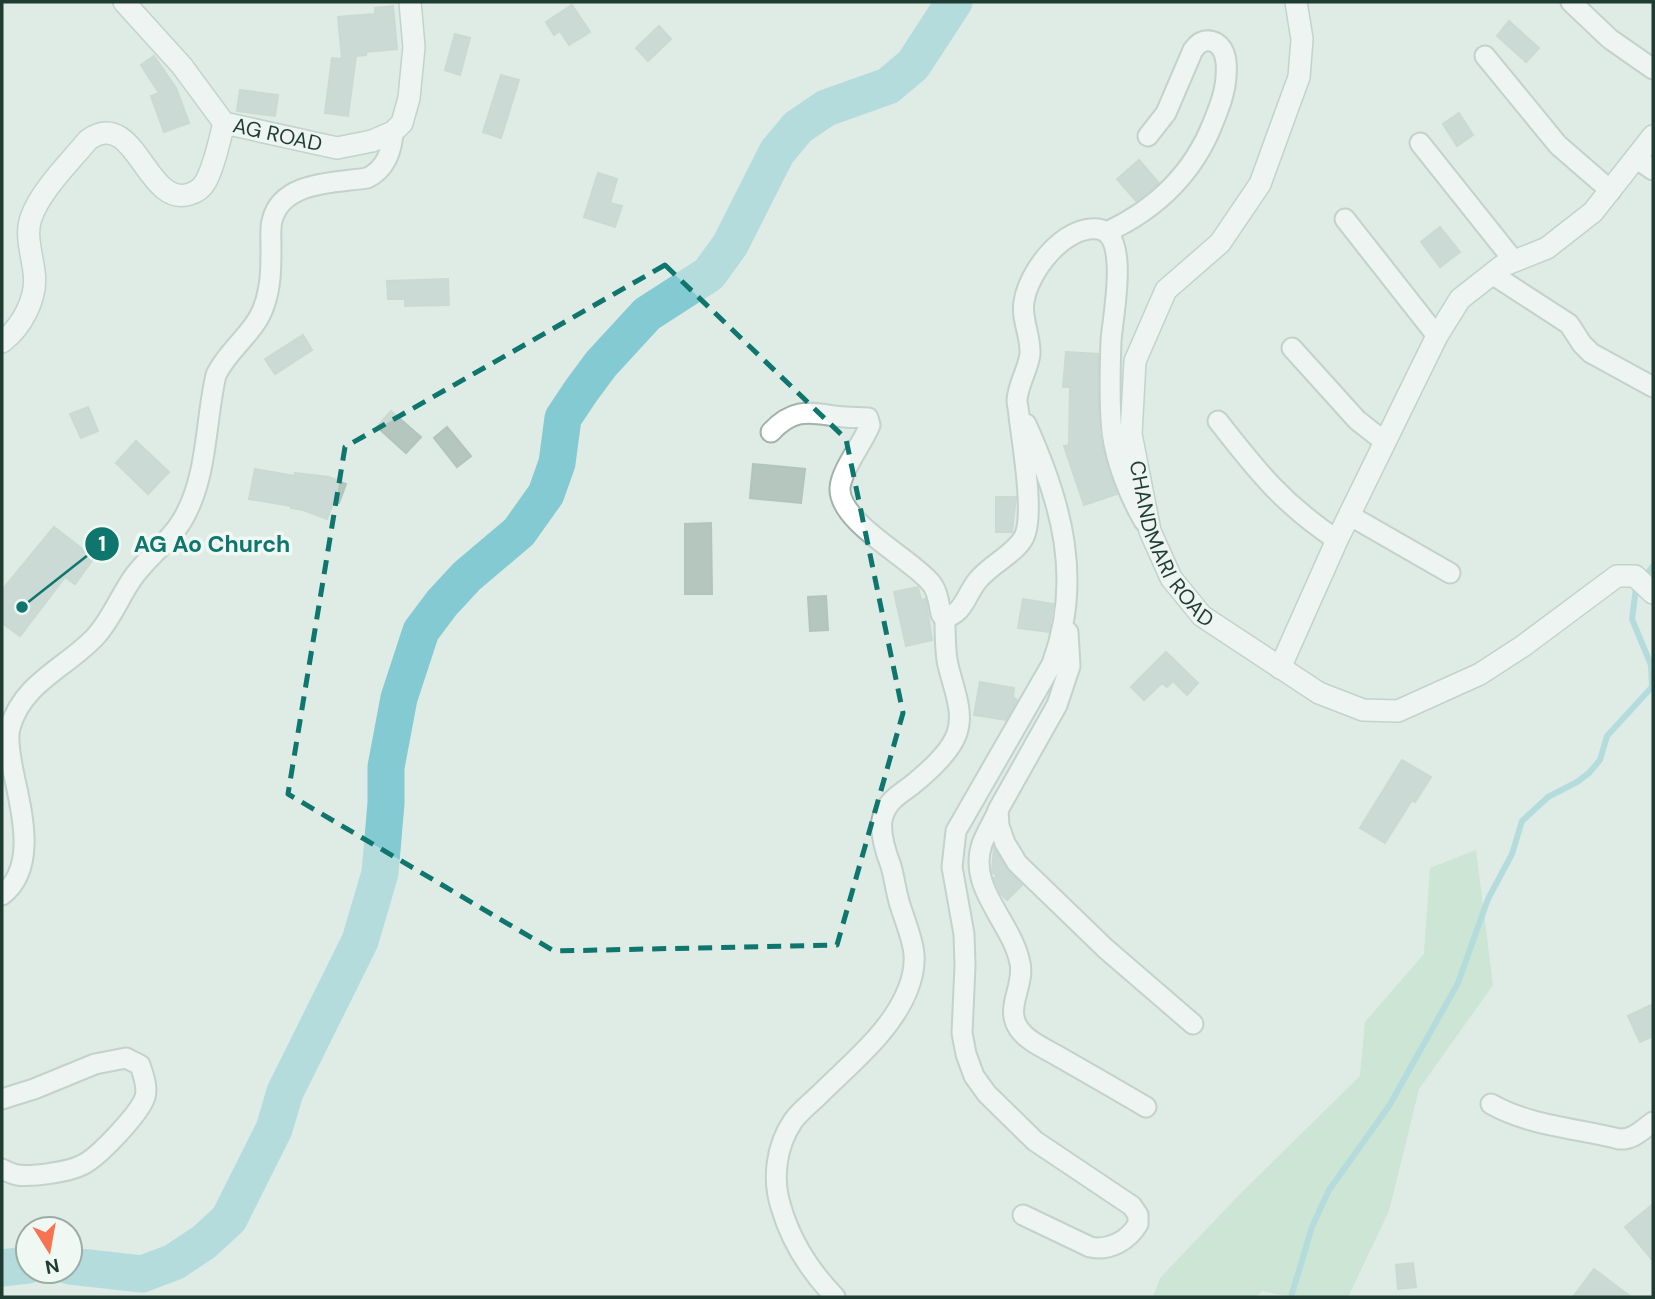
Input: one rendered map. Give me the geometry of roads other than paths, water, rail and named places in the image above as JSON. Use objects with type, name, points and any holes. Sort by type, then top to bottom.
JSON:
[{"type":"main road","name":"AG ROAD","points":[[124,2],[182,66],[225,123],[337,148],[372,141],[393,132]]},
{"type":"main road","points":[[393,132],[402,122],[409,98],[414,47],[410,2]]},
{"type":"main road","name":"CHANDMARI ROAD","points":[[1296,2],[1302,39],[1300,77],[1260,184],[1220,243],[1166,290],[1135,361],[1131,434],[1150,531],[1171,578],[1202,616],[1319,693],[1363,710],[1398,711],[1480,674],[1556,623],[1617,576],[1635,576],[1653,593]]},
{"type":"main road","points":[[2,342],[32,304],[35,276],[28,227],[32,216],[39,201],[88,140],[98,133],[125,140],[164,190],[176,196],[186,196],[199,191],[206,180],[225,123]]},
{"type":"main road","points":[[1280,667],[1349,515],[1437,336],[1460,299],[1502,266],[1547,248],[1593,212],[1611,191],[1645,164],[1653,136]]},
{"type":"street","points":[[1571,2],[1611,39],[1653,69]]},
{"type":"street","points":[[771,432],[793,415],[810,412],[868,418],[870,425],[844,475],[840,486],[841,494],[857,520],[932,583],[941,614],[946,618],[952,617],[960,610],[978,580],[1024,537],[1028,507],[1017,400],[1030,353],[1023,303],[1036,271],[1046,256],[1059,244],[1079,232],[1090,229],[1107,232],[1151,207],[1192,164],[1208,136],[1226,83],[1224,52],[1218,44],[1208,40],[1198,43],[1166,113],[1148,136]]},
{"type":"street","points":[[1485,56],[1558,145],[1611,191]]},
{"type":"street","points":[[2,895],[17,875],[24,854],[9,730],[19,704],[51,672],[94,638],[108,621],[132,577],[182,521],[195,497],[216,375],[223,360],[255,324],[264,306],[271,267],[271,222],[281,201],[303,188],[367,178],[376,174],[392,147],[393,132]]},
{"type":"street","points":[[1420,143],[1514,261]]},
{"type":"street","points":[[1345,219],[1437,336]]},
{"type":"street","points":[[1107,232],[1116,254],[1118,283],[1111,341],[1112,430],[1126,482],[1150,531]]},
{"type":"street","points":[[1492,274],[1569,324],[1582,344],[1591,352],[1653,387]]},
{"type":"street","points":[[1292,348],[1357,420],[1385,442]]},
{"type":"street","points":[[1019,411],[1046,470],[1056,500],[1067,552],[1066,596],[1070,666],[1057,705],[981,845],[981,880],[1014,946],[1020,964],[1021,979],[1013,1006],[1014,1020],[1028,1039],[1146,1107]]},
{"type":"street","points":[[1218,421],[1260,475],[1289,505],[1337,540]]},
{"type":"street","points":[[1349,515],[1450,573]]},
{"type":"street","points":[[1023,1214],[1090,1247],[1100,1249],[1124,1240],[1138,1224],[1138,1215],[1132,1206],[1035,1141],[986,1094],[974,1076],[962,1034],[965,966],[964,934],[953,867],[956,831],[1052,664],[1061,639],[1066,596]]},
{"type":"street","points":[[835,1297],[821,1282],[793,1241],[775,1189],[776,1167],[782,1144],[794,1121],[874,1040],[908,990],[915,951],[885,849],[882,822],[887,806],[895,796],[913,784],[950,747],[958,732],[958,705],[945,646],[946,618]]},
{"type":"street","points":[[999,810],[1002,835],[1017,863],[1106,949],[1193,1024]]},
{"type":"street","points":[[2,1099],[95,1064],[126,1058],[140,1065],[145,1078],[145,1097],[129,1120],[100,1154],[82,1166],[58,1172],[17,1175],[2,1169]]},
{"type":"street","points":[[1491,1104],[1528,1121],[1619,1139],[1635,1136],[1653,1122]]},
{"type":"waterway","points":[[84,1268],[142,1274],[174,1262],[204,1242],[229,1219],[274,1129],[285,1092],[360,941],[380,873],[386,767],[399,698],[421,631],[467,576],[519,532],[546,494],[557,463],[563,418],[581,391],[601,364],[647,314],[709,274],[730,245],[777,152],[798,127],[826,108],[888,86],[913,65],[954,2]]},
{"type":"waterway","points":[[1291,1297],[1312,1227],[1329,1190],[1389,1106],[1458,983],[1488,899],[1512,854],[1522,821],[1548,797],[1589,773],[1600,760],[1607,736],[1652,687],[1651,665],[1632,619],[1636,588],[1653,566]]},
{"type":"waterway","points":[[2,1268],[14,1267]]},
{"type":"place","name":"AG Ao Church","points":[[22,607]]}]
